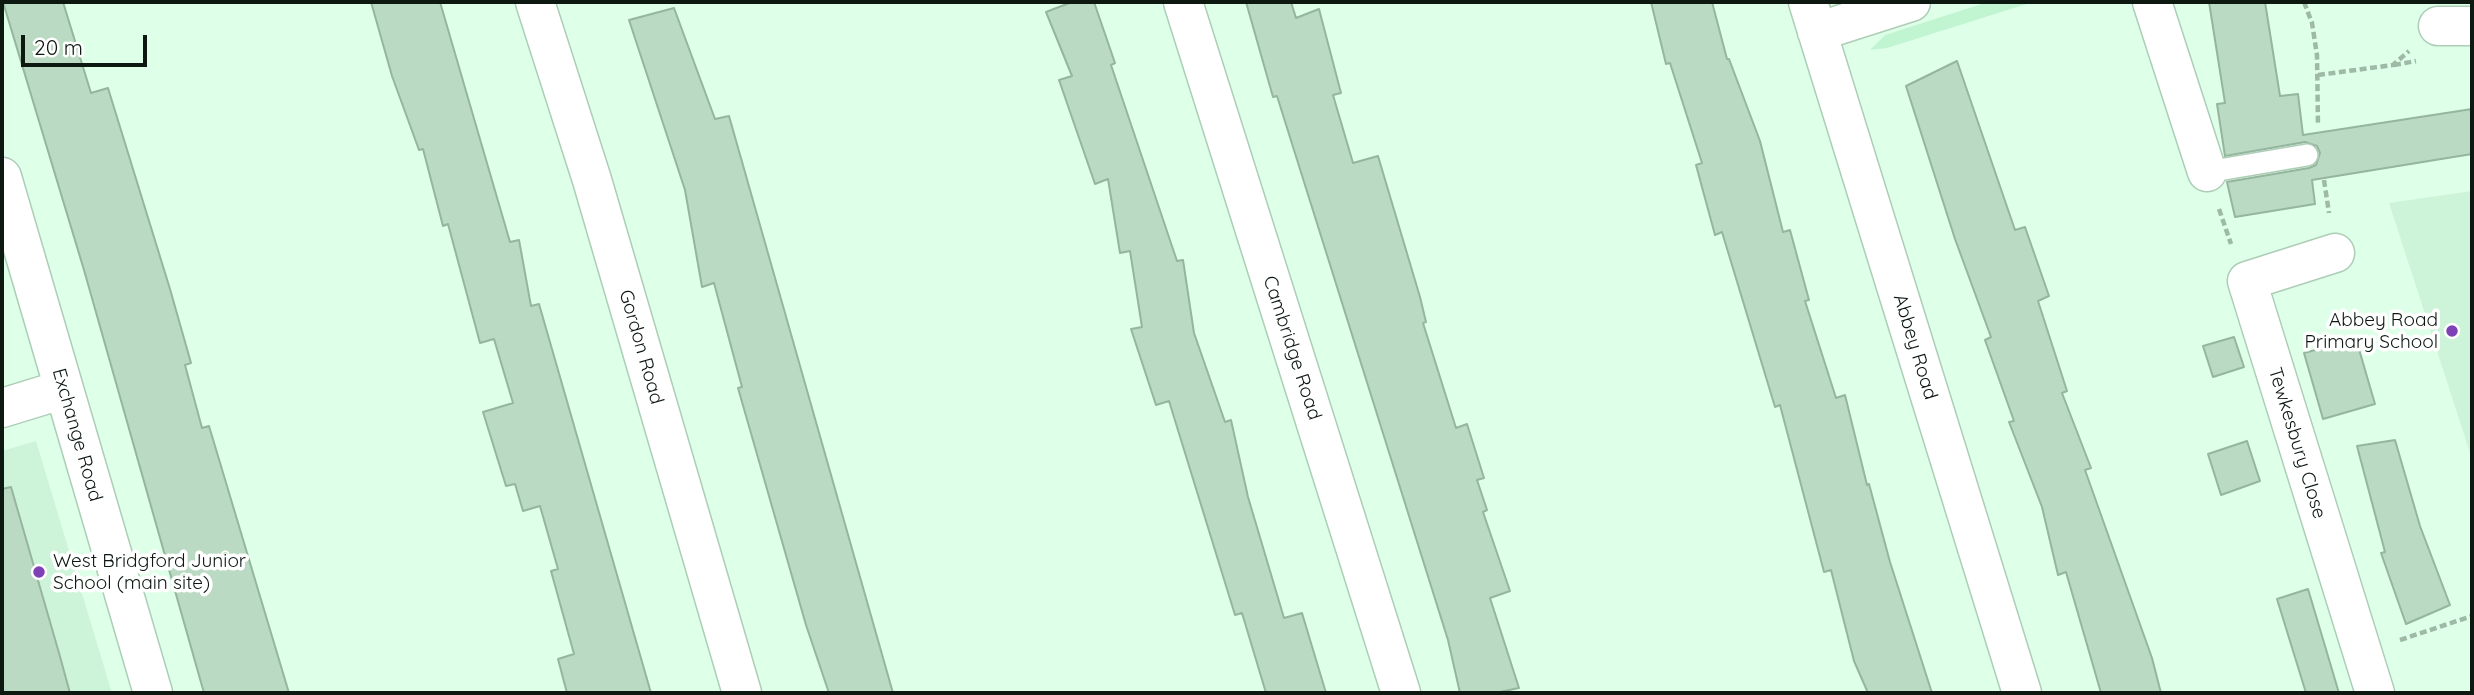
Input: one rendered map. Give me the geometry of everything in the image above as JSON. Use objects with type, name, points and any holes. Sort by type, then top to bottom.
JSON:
[{"type":"street","name":"Gordon Road","points":[[536,2],[592,180],[742,693]]},
{"type":"street","name":"Cambridge Road","points":[[1182,2],[1401,693]]},
{"type":"street","points":[[1813,17],[1911,2]]},
{"type":"street","points":[[2152,2],[2207,172]]},
{"type":"street","name":"Abbey Road","points":[[1813,17],[2022,693]]},
{"type":"street","name":"Exchange Road","points":[[2,177],[153,693]]},
{"type":"street","points":[[2247,281],[2335,253]]},
{"type":"street","name":"Tewkesbury Close","points":[[2247,281],[2375,693]]},
{"type":"street","points":[[2,408],[64,389]]},
{"type":"lane","points":[[2207,172],[2314,161]]},
{"type":"path","points":[[2304,2],[2312,23],[2318,75],[2318,128]]},
{"type":"path","points":[[2318,75],[2393,65],[2455,26]]},
{"type":"path","points":[[2314,161],[2335,253]]},
{"type":"path","points":[[2207,172],[2226,232],[2247,281]]},
{"type":"path","points":[[2362,653],[2472,616]]},
{"type":"shaded area","points":[[1988,2],[2033,2],[1887,48],[1870,50],[1885,35]]},
{"type":"shaded area","name":"Abbey Road Primary School","points":[[2472,191],[2472,459],[2389,203]]},
{"type":"shaded area","name":"West Bridgford Junior School (main site)","points":[[36,441],[112,693],[2,693],[2,451]]},
{"type":"building","points":[[3,2],[63,2],[91,93],[108,88],[191,363],[185,365],[202,428],[209,426],[289,693],[204,693],[84,270]]},
{"type":"building","points":[[371,2],[440,2],[510,242],[519,240],[531,306],[539,304],[651,693],[567,693],[558,659],[574,654],[551,571],[558,569],[540,506],[523,511],[515,484],[506,486],[483,412],[513,403],[494,339],[480,343],[448,224],[443,226],[423,149],[419,150],[392,76]]},
{"type":"building","points":[[1072,2],[1094,2],[1115,63],[1111,65],[1177,261],[1183,260],[1194,333],[1225,422],[1231,420],[1248,497],[1284,618],[1302,613],[1326,693],[1266,693],[1242,613],[1235,615],[1169,401],[1156,405],[1131,329],[1142,327],[1130,251],[1120,253],[1108,179],[1095,184],[1059,80],[1072,76],[1046,12]]},
{"type":"building","points":[[1246,2],[1291,2],[1296,18],[1319,9],[1341,93],[1333,95],[1353,163],[1378,156],[1420,297],[1426,322],[1423,323],[1456,428],[1467,424],[1484,478],[1477,480],[1487,510],[1483,512],[1510,591],[1490,598],[1519,688],[1495,693],[1460,693],[1448,640],[1277,96],[1273,97]]},
{"type":"building","points":[[1651,2],[1712,2],[1727,59],[1760,141],[1783,232],[1790,230],[1809,300],[1805,301],[1836,398],[1845,395],[1867,485],[1869,484],[1890,562],[1932,693],[1868,693],[1854,661],[1831,570],[1824,572],[1780,405],[1775,407],[1722,232],[1715,235],[1696,165],[1702,163],[1670,63],[1666,64]]},
{"type":"building","points":[[2209,2],[2265,2],[2280,96],[2298,94],[2303,135],[2472,109],[2472,154],[2312,180],[2315,204],[2235,217],[2227,182],[2309,168],[2316,165],[2320,153],[2317,146],[2305,142],[2225,156],[2217,104],[2225,103]]},
{"type":"building","points":[[674,8],[715,119],[729,116],[893,693],[829,693],[806,625],[738,388],[742,387],[714,283],[702,287],[685,190],[629,20]]},
{"type":"building","points":[[1957,61],[2015,230],[2025,227],[2049,296],[2038,301],[2067,391],[2062,393],[2091,468],[2085,470],[2152,658],[2161,693],[2101,693],[2066,572],[2058,575],[2042,507],[2009,422],[2014,421],[1985,340],[1991,337],[1955,239],[1906,86]]},
{"type":"building","points":[[2234,337],[2244,367],[2213,377],[2203,346]]},
{"type":"building","points":[[2356,339],[2375,404],[2323,419],[2304,353]]},
{"type":"building","points":[[2395,440],[2420,526],[2450,605],[2406,624],[2381,553],[2385,552],[2357,446]]},
{"type":"building","points":[[2247,441],[2260,481],[2221,495],[2208,454]]},
{"type":"building","points":[[11,487],[70,693],[2,693],[2,489]]},
{"type":"building","points":[[2308,589],[2339,693],[2306,693],[2277,599]]},
{"type":"place","name":"Abbey Road Primary School","points":[[2452,331]]},
{"type":"place","name":"West Bridgford Junior School (main site)","points":[[39,572]]}]
